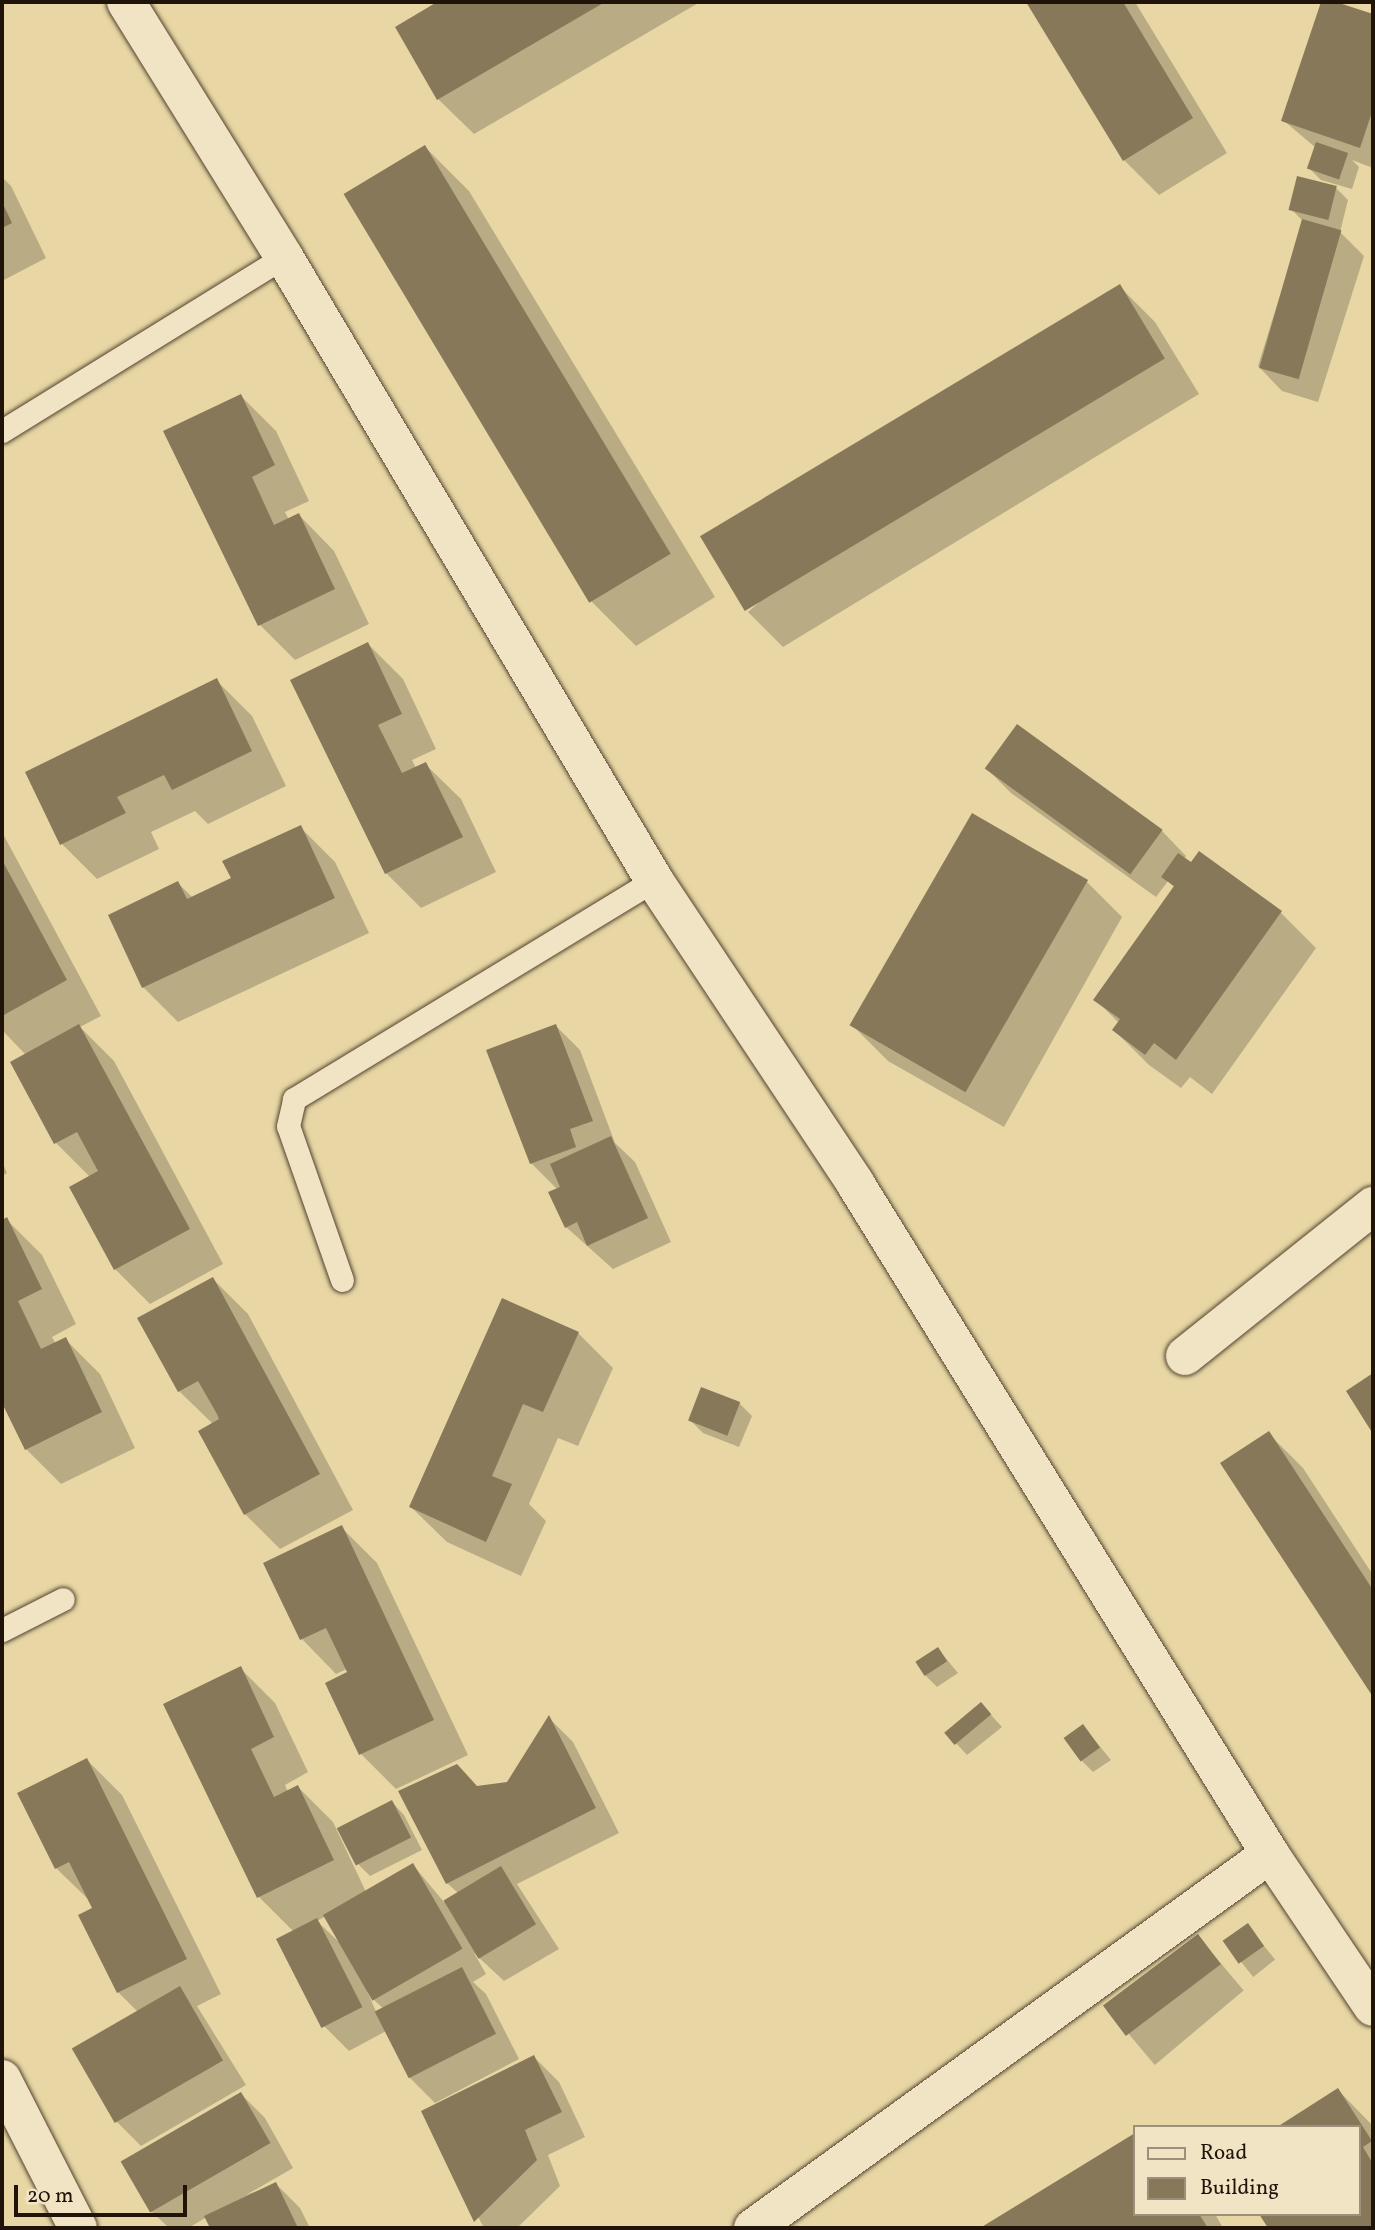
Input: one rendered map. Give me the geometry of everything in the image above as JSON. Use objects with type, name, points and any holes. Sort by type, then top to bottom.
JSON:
[{"type":"street","points":[[126,2],[284,257],[654,880],[855,1183],[1270,1854],[1373,2007]]},
{"type":"street","points":[[1185,1356],[1373,1206]]},
{"type":"street","points":[[753,2228],[1270,1854]]},
{"type":"street","points":[[2,2079],[78,2228]]},
{"type":"lane","points":[[2,431],[284,257]]},
{"type":"lane","points":[[342,1280],[288,1126],[294,1099],[654,880]]},
{"type":"lane","points":[[2,1630],[63,1599]]},
{"type":"building","points":[[437,2],[605,2],[437,100],[395,27]]},
{"type":"building","points":[[1026,2],[1123,2],[1193,118],[1123,161]]},
{"type":"building","points":[[1321,2],[1336,2],[1373,14],[1373,109],[1360,148],[1281,121]]},
{"type":"building","points":[[1316,142],[1348,153],[1339,180],[1307,168]]},
{"type":"building","points":[[425,145],[671,554],[589,603],[344,194]]},
{"type":"building","points":[[1297,176],[1337,186],[1328,220],[1289,210]]},
{"type":"building","points":[[2,202],[12,223],[2,228]]},
{"type":"building","points":[[1302,219],[1341,230],[1299,379],[1259,368]]},
{"type":"building","points":[[1120,284],[1165,359],[745,611],[700,536]]},
{"type":"building","points":[[241,394],[275,465],[252,477],[274,525],[299,513],[335,589],[258,626],[163,431]]},
{"type":"building","points":[[368,642],[402,714],[378,725],[402,773],[426,762],[463,837],[385,874],[290,680]]},
{"type":"building","points":[[217,678],[252,751],[172,790],[164,775],[117,797],[126,813],[60,845],[25,772]]},
{"type":"building","points":[[1017,724],[1163,830],[1130,874],[985,768]]},
{"type":"building","points":[[972,813],[1088,880],[966,1092],[850,1025]]},
{"type":"building","points":[[301,825],[335,898],[142,988],[108,915],[178,881],[187,899],[231,878],[222,861]]},
{"type":"building","points":[[1199,851],[1282,911],[1176,1060],[1154,1043],[1145,1055],[1112,1030],[1120,1019],[1093,1000],[1174,886],[1161,877],[1178,853],[1191,862]]},
{"type":"building","points":[[2,860],[67,980],[2,1016]]},
{"type":"building","points":[[79,1024],[190,1229],[114,1270],[69,1187],[98,1171],[77,1132],[54,1144],[10,1062]]},
{"type":"building","points":[[556,1024],[593,1121],[570,1129],[576,1147],[530,1164],[486,1050]]},
{"type":"building","points":[[611,1136],[648,1218],[587,1246],[577,1222],[565,1228],[548,1192],[560,1187],[550,1164]]},
{"type":"building","points":[[7,1217],[42,1289],[18,1301],[41,1349],[66,1337],[102,1412],[25,1450],[2,1403],[2,1220]]},
{"type":"building","points":[[213,1277],[320,1474],[244,1515],[198,1431],[219,1419],[217,1414],[198,1381],[178,1392],[137,1318]]},
{"type":"building","points":[[502,1298],[579,1332],[543,1412],[523,1404],[492,1476],[512,1484],[486,1542],[409,1507]]},
{"type":"building","points":[[1373,1373],[1373,1434],[1346,1391]]},
{"type":"building","points":[[701,1387],[740,1402],[727,1436],[688,1421]]},
{"type":"building","points":[[1269,1431],[1373,1590],[1373,1697],[1220,1463]]},
{"type":"building","points":[[342,1525],[434,1720],[359,1755],[325,1683],[347,1672],[326,1628],[300,1640],[263,1563]]},
{"type":"building","points":[[938,1647],[947,1661],[925,1676],[915,1662]]},
{"type":"building","points":[[241,1666],[274,1737],[251,1749],[274,1797],[298,1785],[334,1860],[257,1898],[163,1704]]},
{"type":"building","points":[[981,1702],[991,1714],[955,1745],[944,1733]]},
{"type":"building","points":[[549,1715],[596,1808],[446,1884],[398,1791],[457,1764],[477,1786],[507,1782]]},
{"type":"building","points":[[1083,1724],[1100,1747],[1081,1762],[1064,1738]]},
{"type":"building","points":[[87,1758],[187,1959],[117,1993],[78,1915],[92,1908],[69,1862],[55,1869],[17,1793]]},
{"type":"building","points":[[392,1800],[411,1837],[356,1866],[337,1828]]},
{"type":"building","points":[[413,1863],[462,1949],[372,2001],[323,1915]]},
{"type":"building","points":[[501,1866],[536,1924],[479,1959],[444,1901]]},
{"type":"building","points":[[317,1918],[362,2007],[321,2028],[276,1939]]},
{"type":"building","points":[[1248,1923],[1264,1946],[1239,1964],[1223,1941]]},
{"type":"building","points":[[1198,1934],[1221,1964],[1126,2036],[1103,2006]]},
{"type":"building","points":[[462,1967],[496,2034],[409,2078],[375,2011]]},
{"type":"building","points":[[180,1986],[223,2060],[115,2123],[72,2048]]},
{"type":"building","points":[[534,2055],[562,2112],[525,2130],[537,2160],[474,2222],[421,2111]]},
{"type":"building","points":[[1338,2088],[1372,2141],[1363,2147],[1373,2164],[1373,2228],[1268,2228],[1260,2216],[1361,2216],[1361,2125],[1280,2125]]},
{"type":"building","points":[[241,2092],[270,2143],[150,2213],[121,2162]]},
{"type":"building","points":[[1134,2134],[1134,2216],[1200,2216],[1208,2228],[980,2228]]},
{"type":"building","points":[[276,2182],[298,2228],[210,2228],[204,2216]]}]
